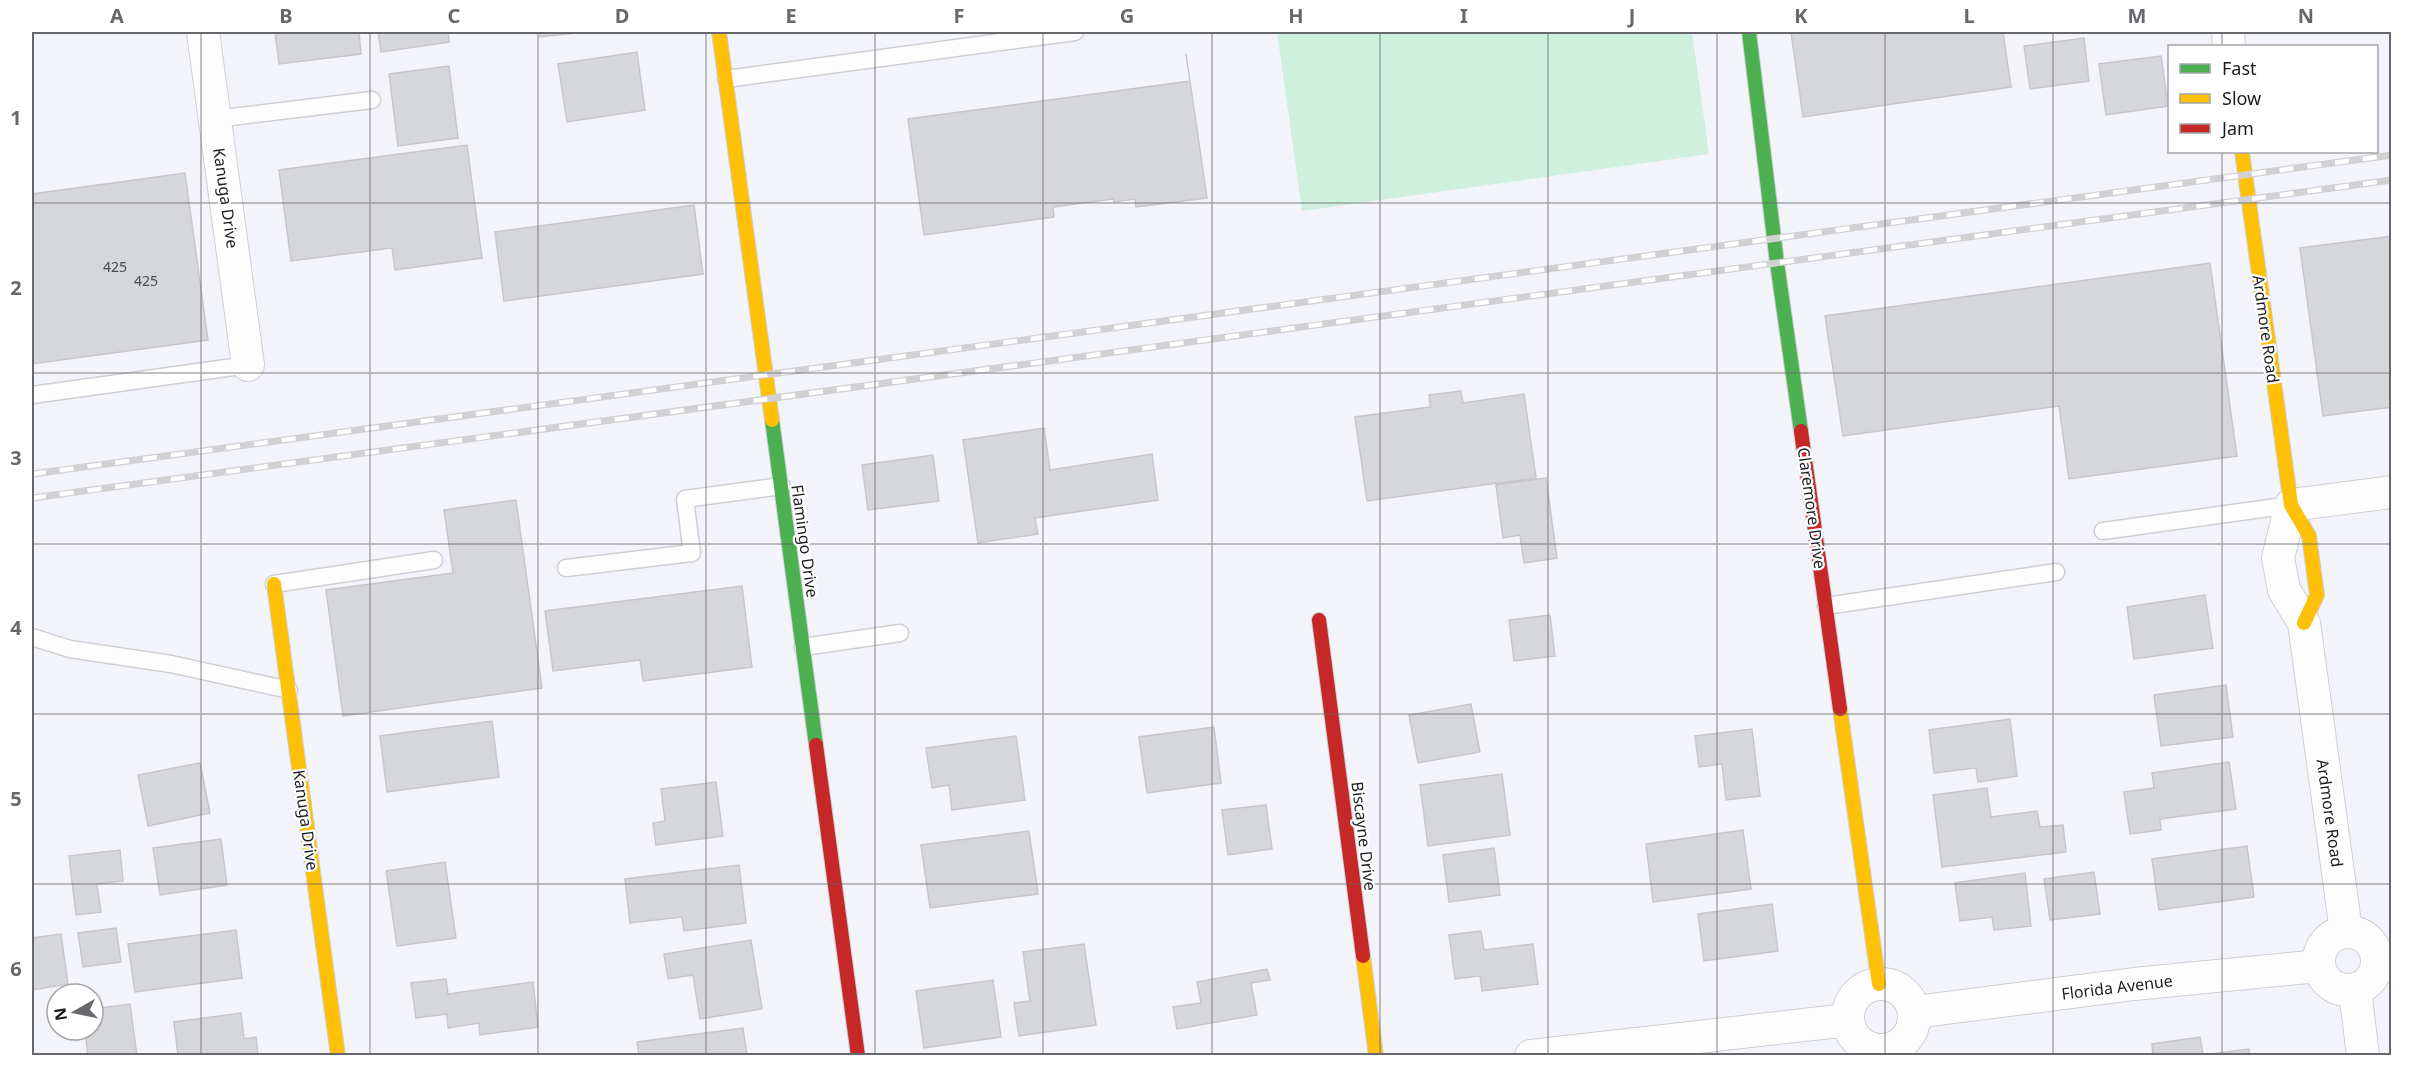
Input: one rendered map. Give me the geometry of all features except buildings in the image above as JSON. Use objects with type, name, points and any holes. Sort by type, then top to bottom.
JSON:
[{"type":"street","name":"Kanuga Drive","points":[[203,32],[248,365]]},
{"type":"street","name":"Flamingo Drive","points":[[719,32],[858,1056]]},
{"type":"street","name":"Claremore Drive","points":[[1749,32],[1775,246],[1879,984]]},
{"type":"street","name":"Ardmore Road","points":[[2242,153],[2291,506],[2278,558],[2284,590],[2304,623],[2346,931]]},
{"type":"street","points":[[2291,506],[2391,492]]},
{"type":"street","name":"Kanuga Drive","points":[[274,584],[338,1056]]},
{"type":"street","name":"Biscayne Drive","points":[[1319,620],[1376,1056]]},
{"type":"street","points":[[2346,931],[2365,937],[2376,952],[2378,962],[2372,980],[2355,990],[2345,991],[2328,983],[2319,966],[2319,956],[2328,939],[2346,931]]},
{"type":"street","name":"Florida Avenue","points":[[1915,1012],[2134,984],[2319,966]]},
{"type":"street","points":[[1879,984],[1889,984],[1906,994],[1915,1012],[1911,1031],[1890,1052],[1867,1047],[1851,1031],[1848,1020],[1848,1009],[1860,991],[1879,984]]},
{"type":"street","points":[[2355,990],[2363,1056]]},
{"type":"street","points":[[1531,1056],[1848,1020]]},
{"type":"lane","points":[[726,79],[1075,32]]},
{"type":"lane","points":[[215,119],[372,100]]},
{"type":"lane","points":[[32,395],[248,365]]},
{"type":"lane","points":[[566,568],[692,553],[685,499],[782,486]]},
{"type":"lane","points":[[2103,531],[2291,506]]},
{"type":"lane","points":[[274,584],[434,560]]},
{"type":"lane","points":[[1826,606],[2055,572]]},
{"type":"lane","points":[[803,647],[900,633]]},
{"type":"lane","points":[[32,637],[70,649],[171,664],[289,690]]},
{"type":"green space","points":[[1277,32],[1692,32],[1709,154],[1302,211]]},
{"type":"railway","points":[[32,474],[2392,155]]},
{"type":"railway","points":[[32,498],[2392,180]]},
{"type":"traffic: fast","points":[[1749,32],[1777,263],[1801,431]]},
{"type":"traffic: fast","points":[[772,420],[816,745]]},
{"type":"traffic: slow","points":[[719,32],[772,420]]},
{"type":"traffic: slow","points":[[2242,153],[2291,505],[2309,536],[2317,595],[2304,623]]},
{"type":"traffic: slow","points":[[274,584],[338,1056]]},
{"type":"traffic: slow","points":[[1840,709],[1879,984]]},
{"type":"traffic: slow","points":[[1363,956],[1376,1056]]},
{"type":"traffic: jam","points":[[1801,431],[1840,709]]},
{"type":"traffic: jam","points":[[1319,620],[1363,956]]},
{"type":"traffic: jam","points":[[816,745],[858,1056]]}]
